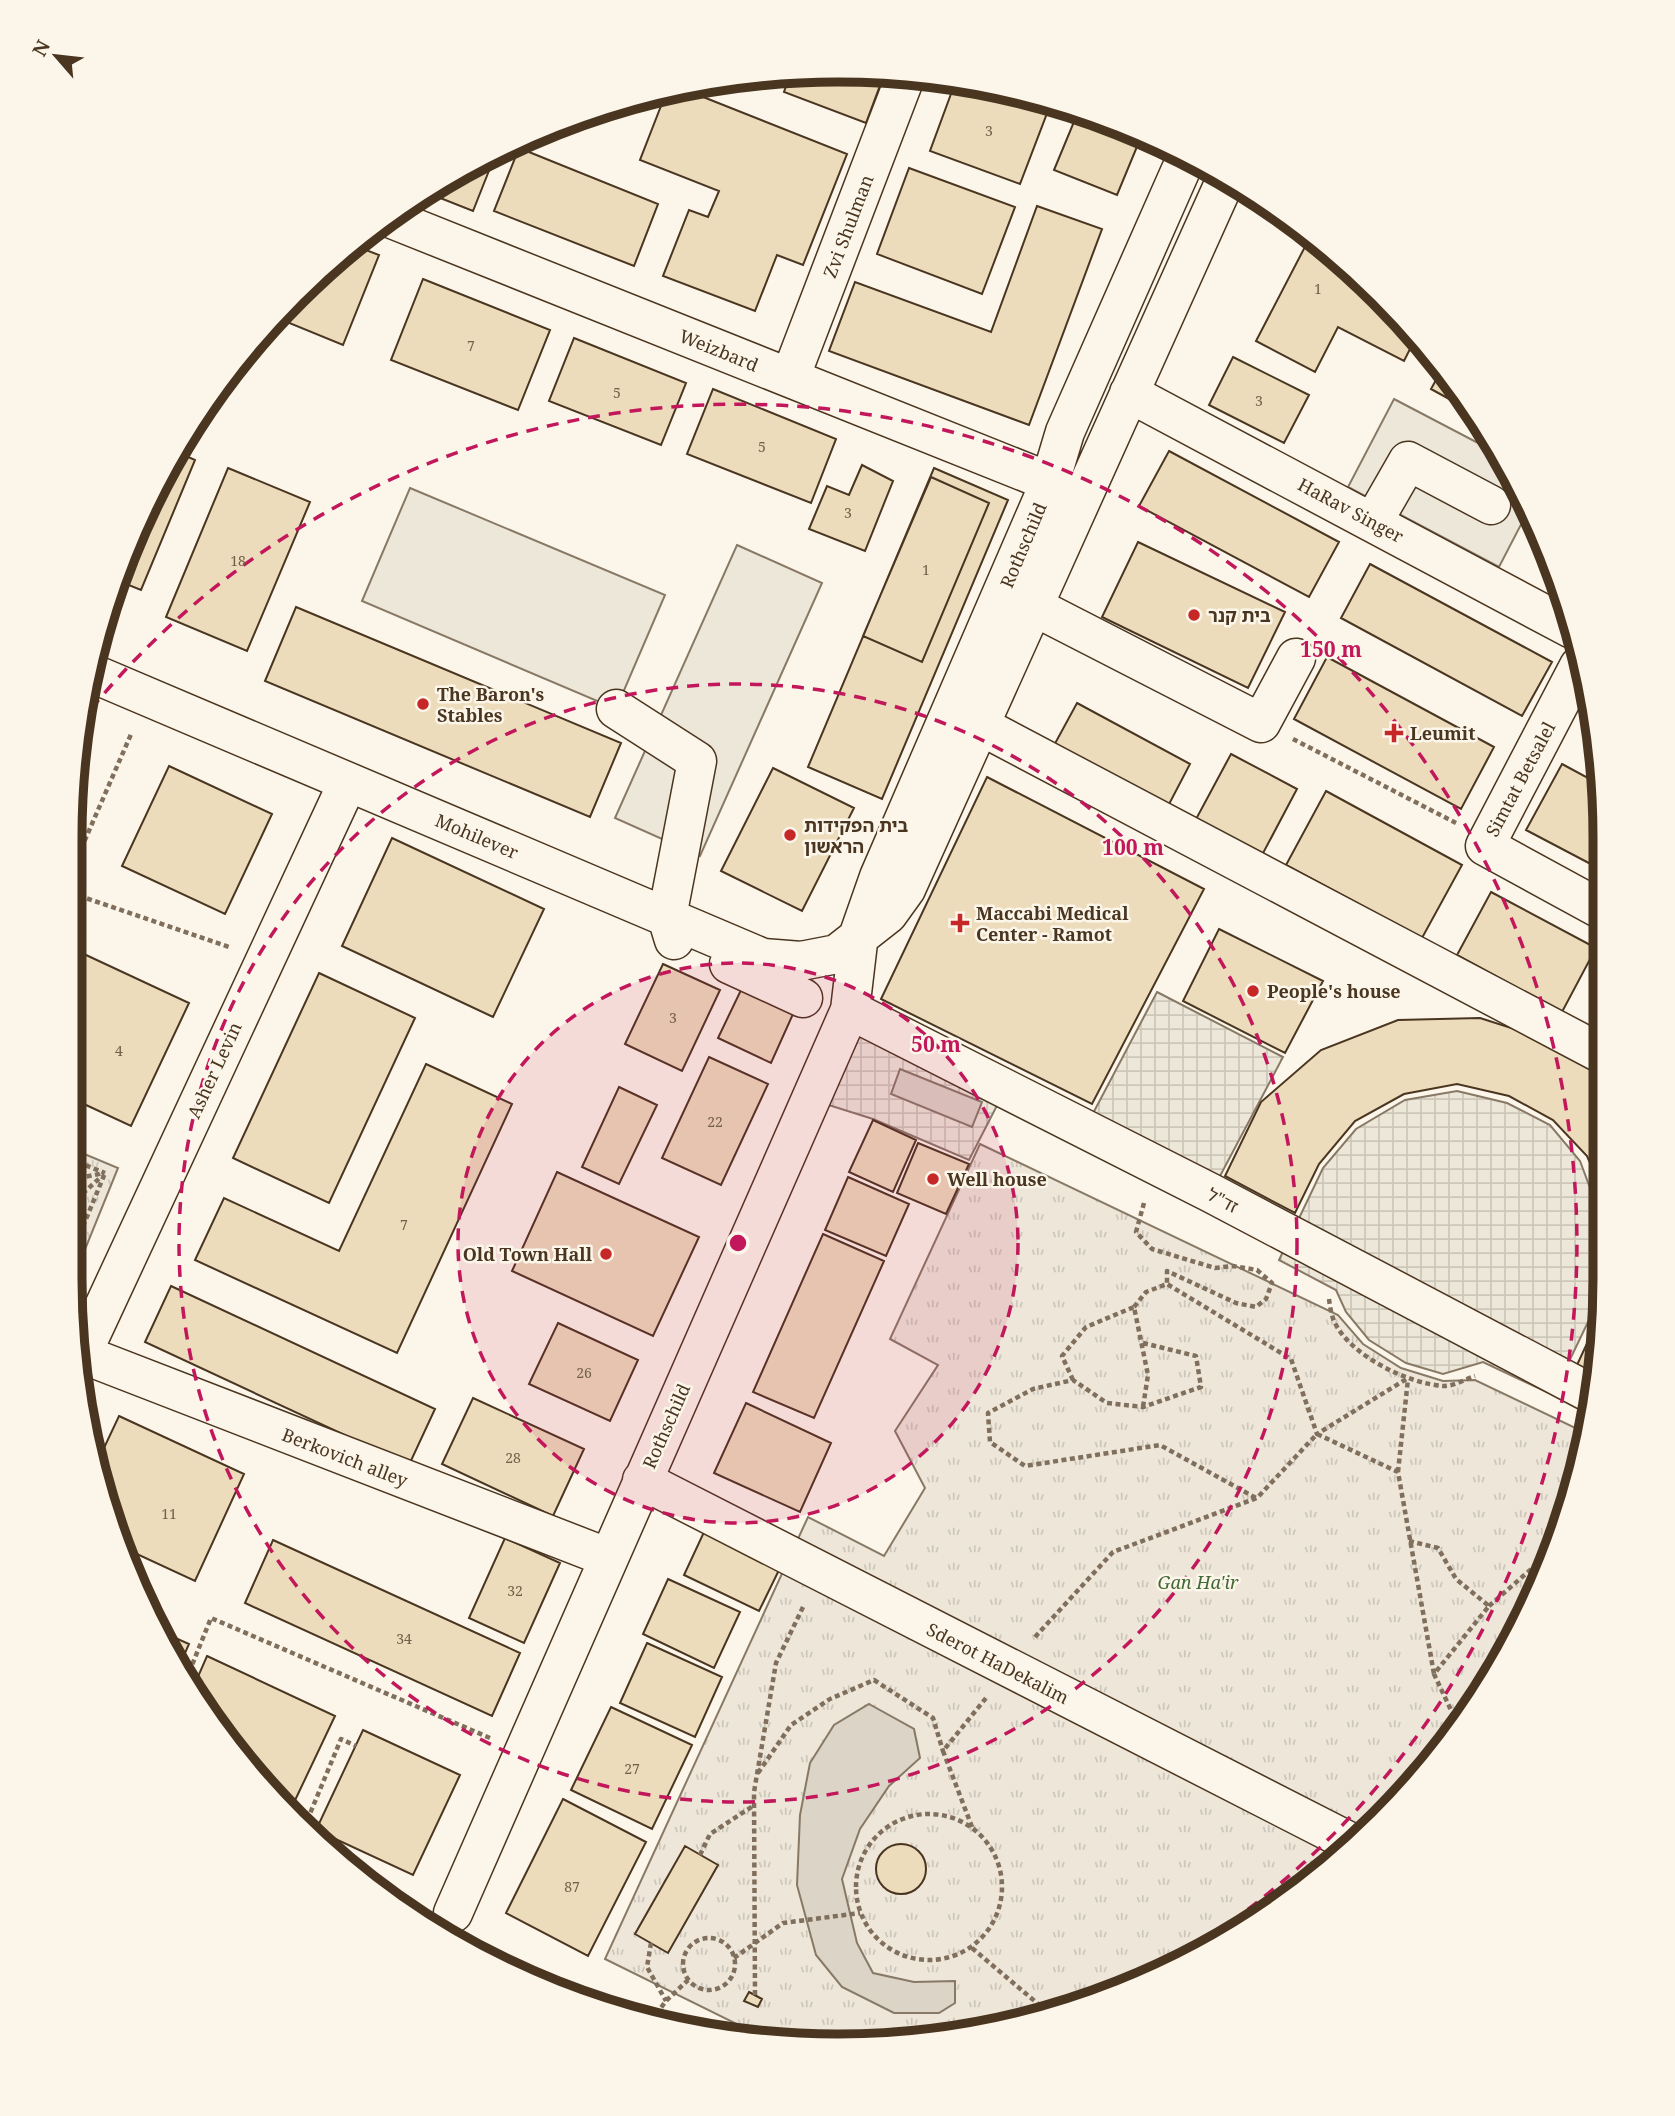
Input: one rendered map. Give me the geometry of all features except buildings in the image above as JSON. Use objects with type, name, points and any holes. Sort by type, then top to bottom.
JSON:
[{"type":"street","name":"Zvi Shulman","points":[[790,378],[902,86]]},
{"type":"street","name":"Rothschild","points":[[453,1913],[850,1010],[859,934],[879,877],[1050,482],[1065,432],[1183,166]]},
{"type":"street","name":"Rothschild","points":[[859,934],[888,914],[905,889],[981,726],[1222,188]]},
{"type":"street","name":"Weizbard","points":[[400,222],[1050,482]]},
{"type":"street","name":"HaRav Singer","points":[[1129,393],[1561,623]]},
{"type":"street","points":[[1373,522],[1408,461],[1491,505]]},
{"type":"street","points":[[1034,606],[1261,723],[1296,658]]},
{"type":"street","name":"Mohilever","points":[[100,677],[763,958],[801,961],[837,954],[859,934]]},
{"type":"street","name":"Simtat Betsalel","points":[[1577,688],[1504,786],[1485,846],[1593,905]]},
{"type":"street","points":[[616,709],[697,761],[667,917],[671,939],[803,998]]},
{"type":"street","points":[[981,726],[1593,1049]]},
{"type":"street","name":"Asher Levin","points":[[86,1346],[348,782]]},
{"type":"street","name":"זד\"ל","points":[[850,1010],[1156,1165],[1584,1390]]},
{"type":"street","name":"Berkovich alley","points":[[87,1358],[609,1558]]},
{"type":"street","name":"Sderot HaDekalim","points":[[642,1480],[1343,1839]]},
{"type":"path","points":[[82,848],[147,696]]},
{"type":"path","points":[[1261,723],[1444,817]]},
{"type":"path","points":[[82,898],[266,960]]},
{"type":"path","points":[[82,1164],[105,1173]]},
{"type":"path","points":[[1156,1165],[1136,1232],[1152,1250],[1215,1268],[1233,1266],[1257,1270],[1272,1283],[1266,1299],[1256,1307],[1236,1303],[1167,1271],[1167,1284]]},
{"type":"path","points":[[82,1178],[105,1173]]},
{"type":"path","points":[[82,1194],[105,1173]]},
{"type":"path","points":[[82,1229],[105,1173]]},
{"type":"path","points":[[1143,1343],[1196,1356],[1201,1387],[1143,1407],[1107,1403],[1073,1380],[1062,1356],[1086,1327],[1135,1307],[1146,1292],[1167,1284]]},
{"type":"path","points":[[1167,1284],[1291,1359],[1317,1434],[1398,1472]]},
{"type":"path","points":[[1328,1297],[1335,1322],[1361,1352],[1408,1378],[1446,1386],[1483,1373]]},
{"type":"path","points":[[1135,1307],[1147,1374],[1143,1407]]},
{"type":"path","points":[[943,1751],[1016,1658],[1113,1552],[1257,1498],[1317,1434],[1408,1378]]},
{"type":"path","points":[[1408,1378],[1398,1472],[1434,1674],[1453,1715]]},
{"type":"path","points":[[1073,1380],[1033,1389],[988,1413],[990,1442],[1025,1466],[1160,1446],[1257,1498]]},
{"type":"path","points":[[1409,1541],[1437,1548],[1456,1579],[1489,1606]]},
{"type":"path","points":[[1434,1674],[1489,1606],[1536,1565]]},
{"type":"path","points":[[755,1995],[754,1805],[757,1775],[776,1663],[820,1572]]},
{"type":"path","points":[[191,1669],[211,1618],[524,1752]]},
{"type":"path","points":[[757,1775],[791,1725],[830,1699],[874,1680],[933,1718],[972,1827]]},
{"type":"path","points":[[308,1818],[341,1739],[356,1746]]},
{"type":"path","points":[[700,1855],[710,1834],[754,1805]]},
{"type":"path","points":[[930,1813],[952,1817],[972,1827],[989,1843],[1000,1864],[1003,1887],[1000,1910],[988,1931],[972,1948],[951,1958],[928,1962],[905,1958],[884,1947],[868,1930],[860,1913],[855,1886],[860,1863],[870,1843],[887,1827],[907,1817],[930,1813]]},
{"type":"path","points":[[734,1958],[753,1941],[783,1923],[860,1913]]},
{"type":"path","points":[[712,1938],[728,1946],[734,1958],[731,1978],[718,1989],[702,1989],[688,1980],[684,1973],[684,1957],[694,1943],[712,1938]]},
{"type":"path","points":[[651,1943],[648,1968],[666,2001]]},
{"type":"path","points":[[972,1948],[1040,2006]]},
{"type":"path","points":[[658,2012],[688,1980]]},
{"type":"green space","name":"Gan Ha'ir","points":[[980,1144],[1338,1315],[1363,1344],[1401,1368],[1443,1381],[1475,1380],[1577,1429],[1553,1521],[1515,1613],[1492,1656],[1437,1738],[1405,1776],[1372,1813],[1297,1878],[1215,1933],[1172,1956],[1080,1994],[1033,2008],[985,2019],[887,2032],[838,2034],[744,2027],[605,1959],[808,1517],[884,1556],[925,1488],[895,1431],[938,1365],[890,1339]]},
{"type":"green space","points":[[82,1153],[118,1168],[82,1257]]},
{"type":"shaded area","points":[[1394,399],[1483,445],[1523,521],[1499,567],[1348,487]]},
{"type":"shaded area","points":[[410,488],[665,595],[616,709],[362,601]]},
{"type":"shaded area","points":[[737,545],[822,583],[700,856],[615,818]]},
{"type":"shaded area","points":[[1157,992],[1283,1057],[1211,1193],[1080,1138]]},
{"type":"shaded area","points":[[846,1002],[1005,1090],[969,1160],[873,1119],[803,1097]]},
{"type":"shaded area","points":[[900,1069],[982,1102],[972,1127],[891,1094]]},
{"type":"shaded area","points":[[1457,1091],[1507,1103],[1550,1125],[1580,1161],[1593,1196],[1592,1315],[1553,1395],[1483,1362],[1443,1374],[1406,1363],[1369,1340],[1346,1312],[1336,1290],[1279,1260],[1323,1168],[1356,1129],[1405,1100]]},
{"type":"shaded area","points":[[869,1704],[914,1729],[920,1758],[889,1786],[860,1829],[842,1879],[857,1943],[873,1973],[914,1982],[955,1981],[955,2003],[939,2013],[894,2013],[842,1987],[816,1955],[797,1885],[800,1815],[810,1763],[834,1725]]},
{"type":"place","name":"בית קנר","points":[[1194,615]]},
{"type":"place","name":"The Baron's Stables","points":[[423,704]]},
{"type":"place","name":"Leumit","points":[[1394,733]]},
{"type":"place","name":"בית הפקידות הראשון","points":[[790,835]]},
{"type":"place","name":"Maccabi Medical Center - Ramot","points":[[960,923]]},
{"type":"place","name":"People's house","points":[[1253,991]]},
{"type":"place","name":"Well house","points":[[933,1179]]},
{"type":"place","name":"Old Town Hall","points":[[606,1254]]}]
